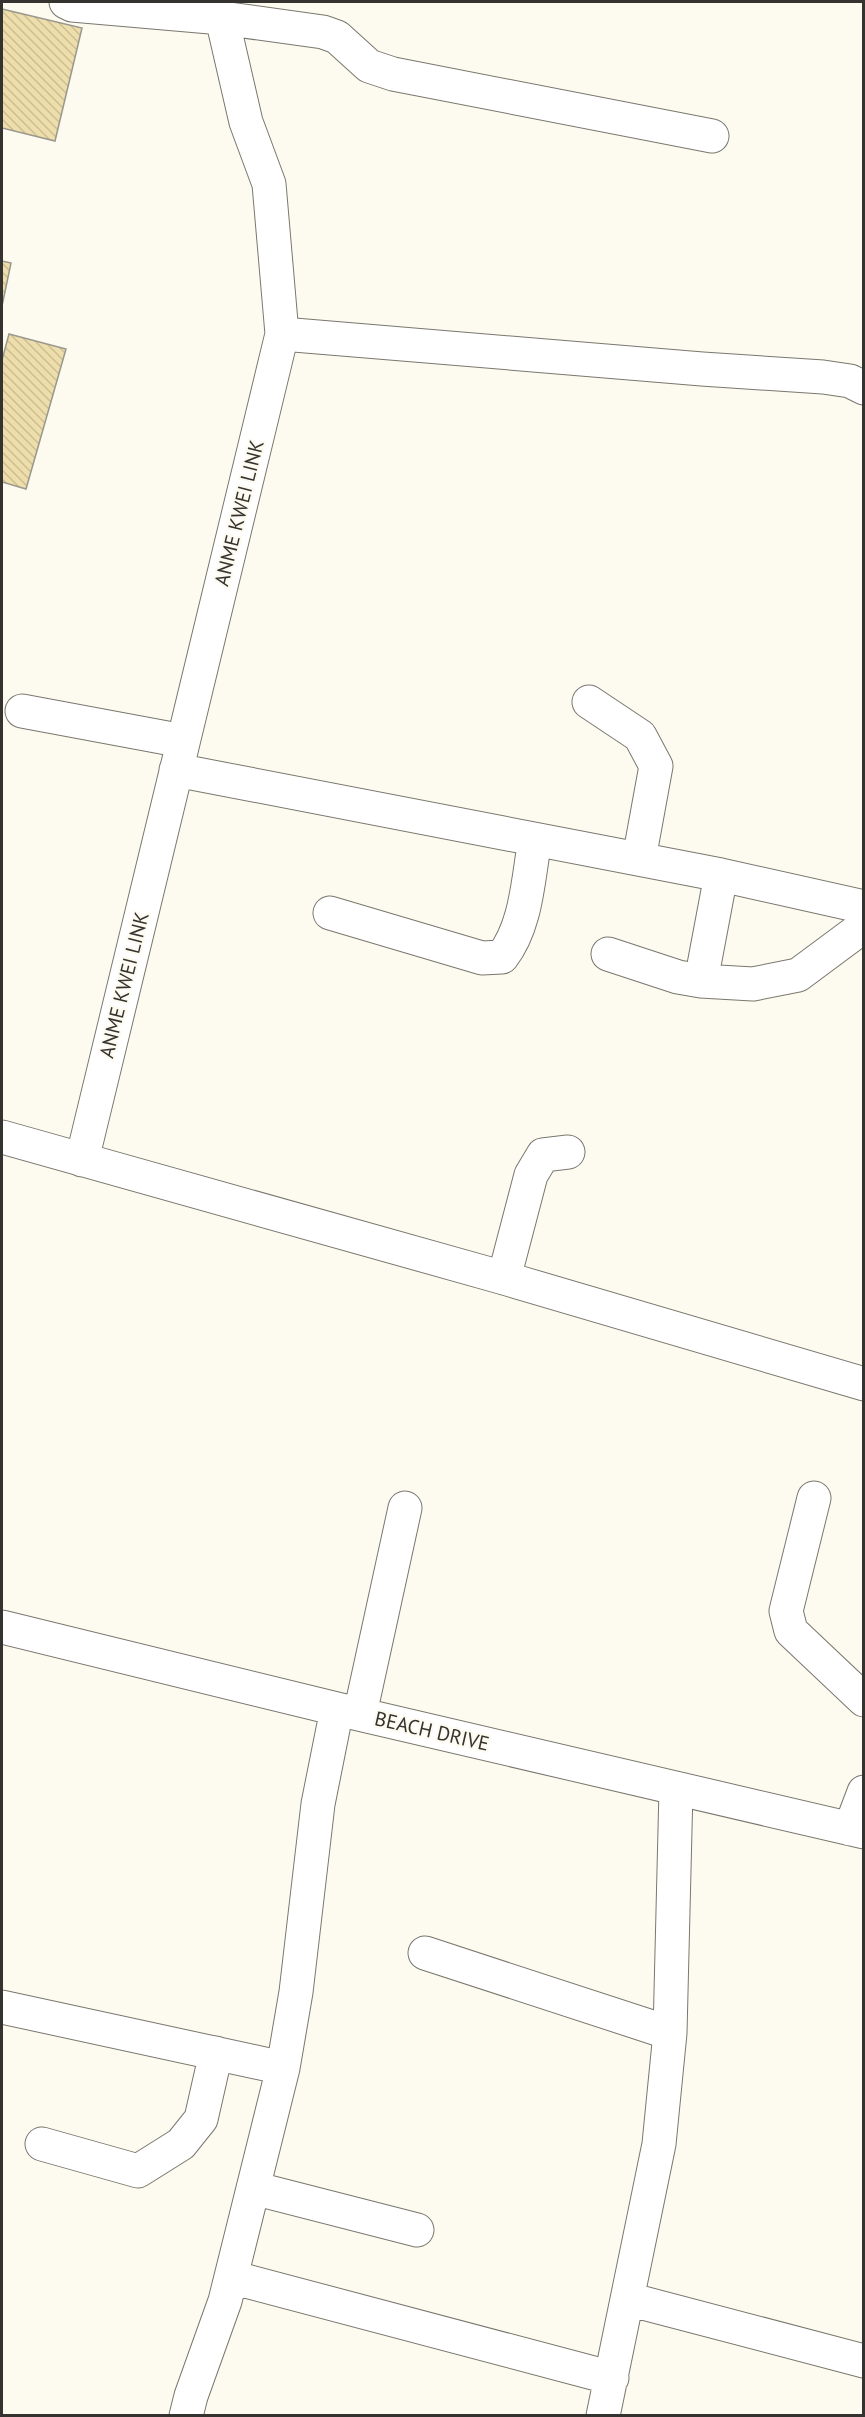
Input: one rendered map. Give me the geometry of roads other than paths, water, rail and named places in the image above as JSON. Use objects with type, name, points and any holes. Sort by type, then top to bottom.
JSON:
[{"type":"street","points":[[66,2],[72,5],[203,11],[323,32],[337,37],[369,66],[393,74],[712,136]]},
{"type":"street","name":"ANME KWEI LINK","points":[[82,1160],[282,334],[269,184],[203,11]]},
{"type":"street","points":[[282,334],[702,369],[823,376],[850,381],[864,388]]},
{"type":"street","points":[[589,702],[640,736],[656,766],[639,859]]},
{"type":"street","points":[[22,711],[179,755],[535,840],[721,874],[864,907]]},
{"type":"street","points":[[330,914],[482,958],[502,957],[511,945],[519,926],[535,840]]},
{"type":"street","points":[[701,981],[721,874]]},
{"type":"street","points":[[608,954],[678,977],[701,981],[753,984],[798,975],[864,926]]},
{"type":"street","points":[[2,1137],[504,1278],[864,1384]]},
{"type":"street","points":[[504,1278],[531,1175],[543,1155],[568,1152]]},
{"type":"street","points":[[814,1498],[786,1611],[790,1631],[864,1700]]},
{"type":"street","points":[[186,2415],[231,2277],[283,2068],[296,1992],[318,1804],[349,1712],[405,1508]]},
{"type":"street","name":"BEACH DRIVE","points":[[2,1627],[349,1712],[857,1831]]},
{"type":"street","points":[[603,2415],[659,2144],[670,2033],[676,1788]]},
{"type":"street","points":[[857,1831],[864,1792]]},
{"type":"street","points":[[425,1953],[670,2033]]},
{"type":"street","points":[[2,2007],[283,2068]]},
{"type":"street","points":[[42,2144],[138,2171],[181,2144],[201,2119],[216,2054]]},
{"type":"street","points":[[253,2188],[417,2230]]},
{"type":"street","points":[[231,2277],[612,2378]]},
{"type":"street","points":[[628,2299],[864,2361]]}]
